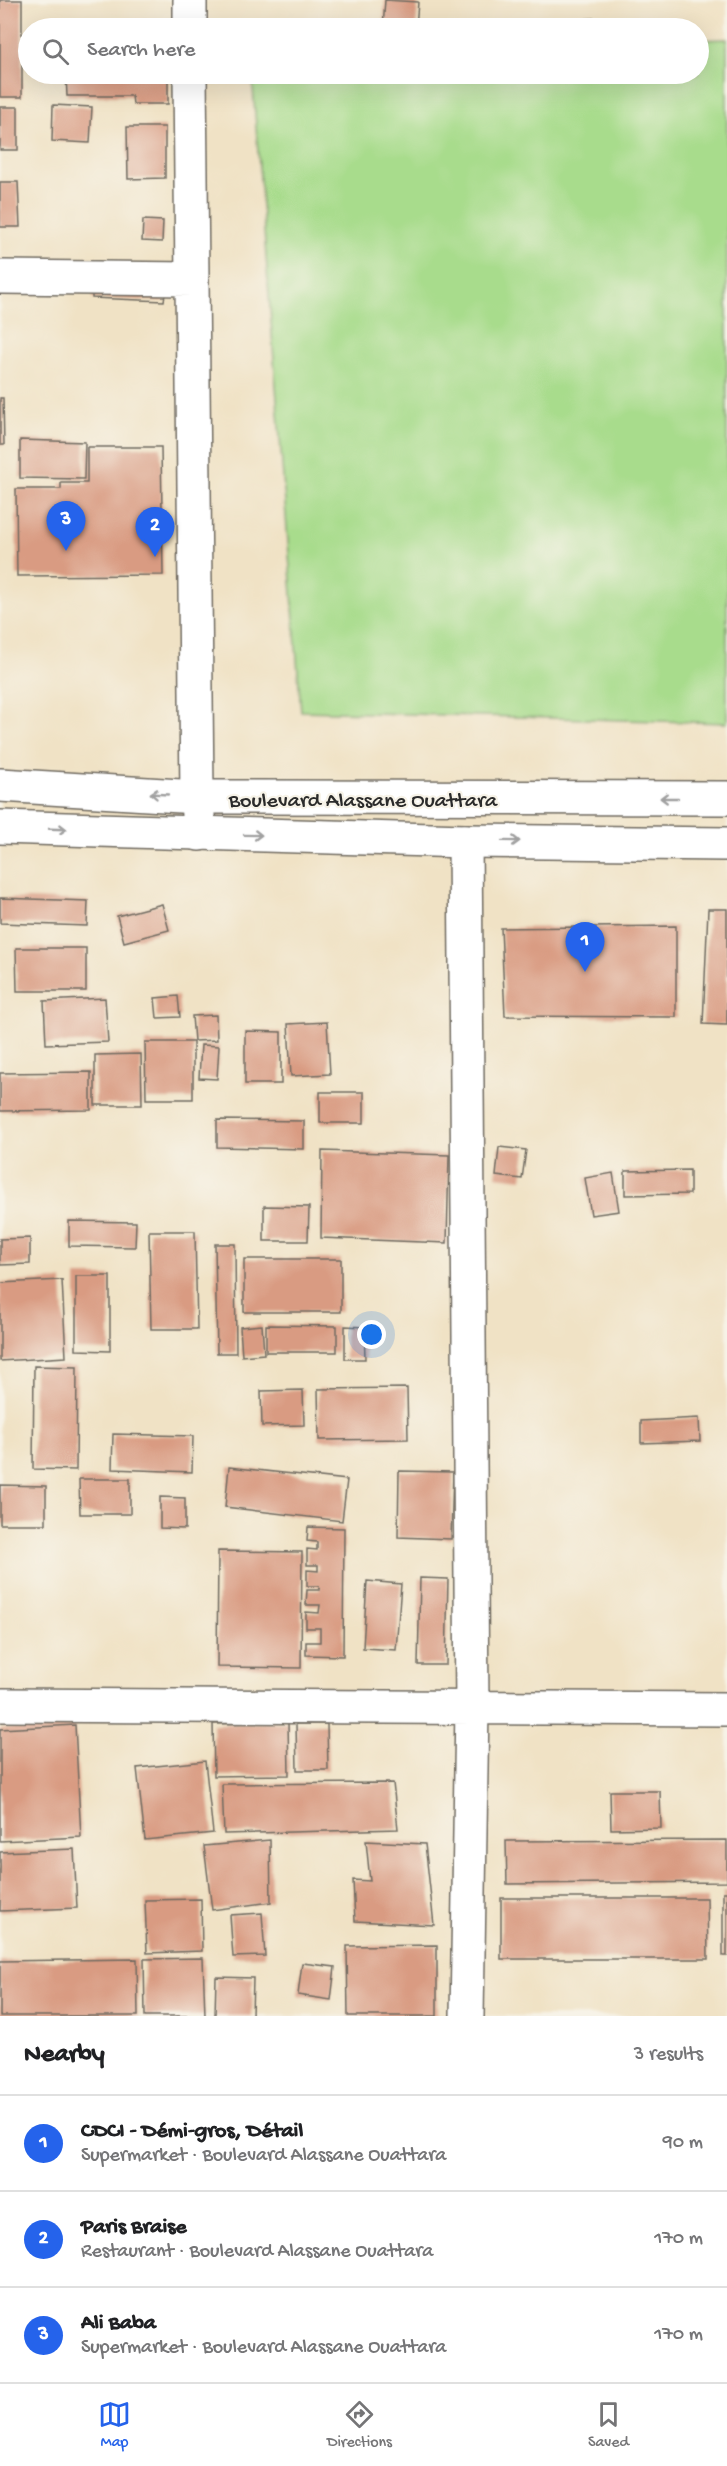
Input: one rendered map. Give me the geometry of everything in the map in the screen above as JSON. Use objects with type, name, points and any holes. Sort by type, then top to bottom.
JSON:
[{"type":"street","points":[[190,0],[190,18]]},
{"type":"street","points":[[190,84],[199,834]]},
{"type":"street","points":[[0,278],[192,279]]},
{"type":"street","name":"Boulevard Alassane Ouattara","points":[[0,785],[197,797],[727,798]]},
{"type":"street","name":"Boulevard Alassane Ouattara","points":[[0,827],[465,841],[727,844]]},
{"type":"street","points":[[465,841],[472,1707],[467,2016]]},
{"type":"street","points":[[0,1705],[727,1709]]},
{"type":"green space","points":[[727,39],[727,723],[301,711],[253,84],[709,84],[709,40]]},
{"type":"building","points":[[0,0],[22,0],[22,18],[18,18],[18,84],[22,84],[22,97],[0,97]]},
{"type":"building","points":[[385,0],[418,2],[417,18],[384,18]]},
{"type":"building","points":[[66,84],[168,84],[168,104],[133,104],[132,96],[67,96]]},
{"type":"building","points":[[53,105],[92,107],[90,143],[52,141]]},
{"type":"building","points":[[0,107],[18,107],[18,150],[0,150]]},
{"type":"building","points":[[127,127],[165,127],[165,178],[128,179]]},
{"type":"building","points":[[0,182],[18,182],[20,227],[0,227]]},
{"type":"building","points":[[143,220],[163,221],[162,242],[142,241]]},
{"type":"building","points":[[92,291],[165,294],[164,301],[92,298]]},
{"type":"building","points":[[0,398],[3,398],[4,445],[0,445]]},
{"type":"building","points":[[20,440],[85,442],[84,479],[20,478]]},
{"type":"building","points":[[87,447],[161,447],[163,575],[17,576],[16,489],[61,489],[61,483],[87,483]]},
{"type":"building","points":[[0,898],[88,901],[87,926],[0,923]]},
{"type":"building","points":[[162,904],[169,930],[124,942],[117,916]]},
{"type":"building","points":[[708,909],[727,909],[727,1025],[703,1024]]},
{"type":"building","points":[[676,926],[676,1017],[505,1016],[501,928]]},
{"type":"building","points":[[16,948],[86,948],[86,991],[17,991]]},
{"type":"building","points":[[178,996],[180,1017],[157,1018],[155,998]]},
{"type":"building","points":[[105,998],[108,1042],[46,1044],[44,1001]]},
{"type":"building","points":[[216,1015],[217,1040],[194,1041],[192,1016]]},
{"type":"building","points":[[327,1022],[330,1074],[291,1076],[288,1024]]},
{"type":"building","points":[[245,1031],[281,1032],[281,1084],[245,1084]]},
{"type":"building","points":[[145,1042],[193,1042],[193,1099],[146,1099]]},
{"type":"building","points":[[201,1045],[219,1046],[217,1079],[199,1078]]},
{"type":"building","points":[[141,1054],[142,1105],[95,1105],[95,1055]]},
{"type":"building","points":[[91,1072],[91,1110],[0,1111],[0,1073]]},
{"type":"building","points":[[320,1092],[364,1092],[364,1123],[320,1123]]},
{"type":"building","points":[[217,1120],[304,1121],[304,1149],[217,1147]]},
{"type":"building","points":[[499,1147],[526,1150],[522,1179],[496,1176]]},
{"type":"building","points":[[322,1151],[449,1155],[447,1243],[321,1238]]},
{"type":"building","points":[[690,1170],[690,1194],[625,1195],[625,1171]]},
{"type":"building","points":[[613,1173],[619,1211],[591,1215],[585,1178]]},
{"type":"building","points":[[264,1206],[309,1207],[308,1241],[264,1241]]},
{"type":"building","points":[[69,1221],[136,1222],[135,1247],[69,1246]]},
{"type":"building","points":[[149,1231],[195,1231],[197,1329],[151,1329]]},
{"type":"building","points":[[30,1238],[30,1264],[0,1265],[0,1239]]},
{"type":"building","points":[[215,1244],[235,1244],[236,1353],[217,1353]]},
{"type":"building","points":[[244,1259],[341,1259],[341,1312],[244,1312]]},
{"type":"building","points":[[76,1276],[110,1276],[110,1351],[76,1350]]},
{"type":"building","points":[[62,1280],[66,1357],[0,1361],[0,1283]]},
{"type":"building","points":[[262,1325],[264,1354],[242,1356],[240,1327]]},
{"type":"building","points":[[266,1325],[337,1326],[337,1352],[266,1352]]},
{"type":"building","points":[[345,1326],[364,1327],[365,1359],[345,1359]]},
{"type":"building","points":[[34,1366],[77,1367],[76,1470],[33,1469]]},
{"type":"building","points":[[407,1388],[408,1439],[319,1440],[318,1389]]},
{"type":"building","points":[[303,1390],[304,1425],[262,1426],[261,1391]]},
{"type":"building","points":[[699,1418],[700,1441],[641,1443],[641,1421]]},
{"type":"building","points":[[113,1434],[193,1436],[192,1472],[112,1469]]},
{"type":"building","points":[[229,1467],[347,1480],[342,1521],[225,1507]]},
{"type":"building","points":[[399,1471],[453,1472],[451,1539],[398,1537]]},
{"type":"building","points":[[79,1479],[130,1479],[130,1514],[80,1514]]},
{"type":"building","points":[[0,1485],[46,1486],[46,1524],[0,1524]]},
{"type":"building","points":[[160,1497],[185,1498],[185,1529],[160,1528]]},
{"type":"building","points":[[308,1527],[344,1528],[343,1656],[306,1655],[306,1642],[320,1642],[320,1628],[306,1628],[306,1612],[319,1613],[320,1605],[306,1605],[307,1590],[320,1590],[319,1586],[307,1586],[307,1570],[318,1571],[318,1565],[307,1565],[307,1549],[317,1550],[317,1542],[307,1541]]},
{"type":"building","points":[[218,1551],[302,1552],[301,1668],[217,1667]]},
{"type":"building","points":[[420,1578],[448,1579],[446,1665],[418,1665]]},
{"type":"building","points":[[367,1581],[401,1584],[396,1650],[363,1648]]},
{"type":"building","points":[[288,1722],[289,1775],[214,1776],[213,1724]]},
{"type":"building","points":[[296,1724],[327,1724],[328,1770],[297,1770]]},
{"type":"building","points":[[75,1725],[81,1837],[0,1841],[0,1729]]},
{"type":"building","points":[[205,1761],[213,1833],[145,1840],[137,1768]]},
{"type":"building","points":[[393,1783],[398,1829],[224,1834],[222,1784]]},
{"type":"building","points":[[610,1791],[660,1791],[661,1828],[611,1829]]},
{"type":"building","points":[[270,1840],[271,1902],[212,1910],[204,1846]]},
{"type":"building","points":[[727,1840],[727,1882],[507,1884],[506,1841]]},
{"type":"building","points":[[366,1841],[425,1844],[434,1925],[355,1921],[353,1880],[370,1881]]},
{"type":"building","points":[[74,1849],[77,1908],[0,1911],[0,1852]]},
{"type":"building","points":[[723,1892],[727,1892],[727,1956],[723,1956]]},
{"type":"building","points":[[501,1898],[707,1898],[708,1959],[501,1959]]},
{"type":"building","points":[[201,1899],[202,1951],[147,1953],[145,1900]]},
{"type":"building","points":[[262,1913],[265,1956],[233,1957],[230,1915]]},
{"type":"building","points":[[437,1945],[437,2016],[348,2016],[347,1946]]},
{"type":"building","points":[[203,1958],[205,2016],[145,2016],[144,1959]]},
{"type":"building","points":[[137,1959],[138,2016],[0,2016],[0,1961]]},
{"type":"building","points":[[302,1963],[335,1967],[331,2000],[298,1995]]},
{"type":"building","points":[[216,1977],[253,1978],[252,2016],[215,2016]]},
{"type":"place","name":"Ali Baba","points":[[66,551]]},
{"type":"place","name":"Paris Braise","points":[[155,557]]},
{"type":"place","name":"CDCI - Démi-gros, Détail","points":[[585,972]]}]
